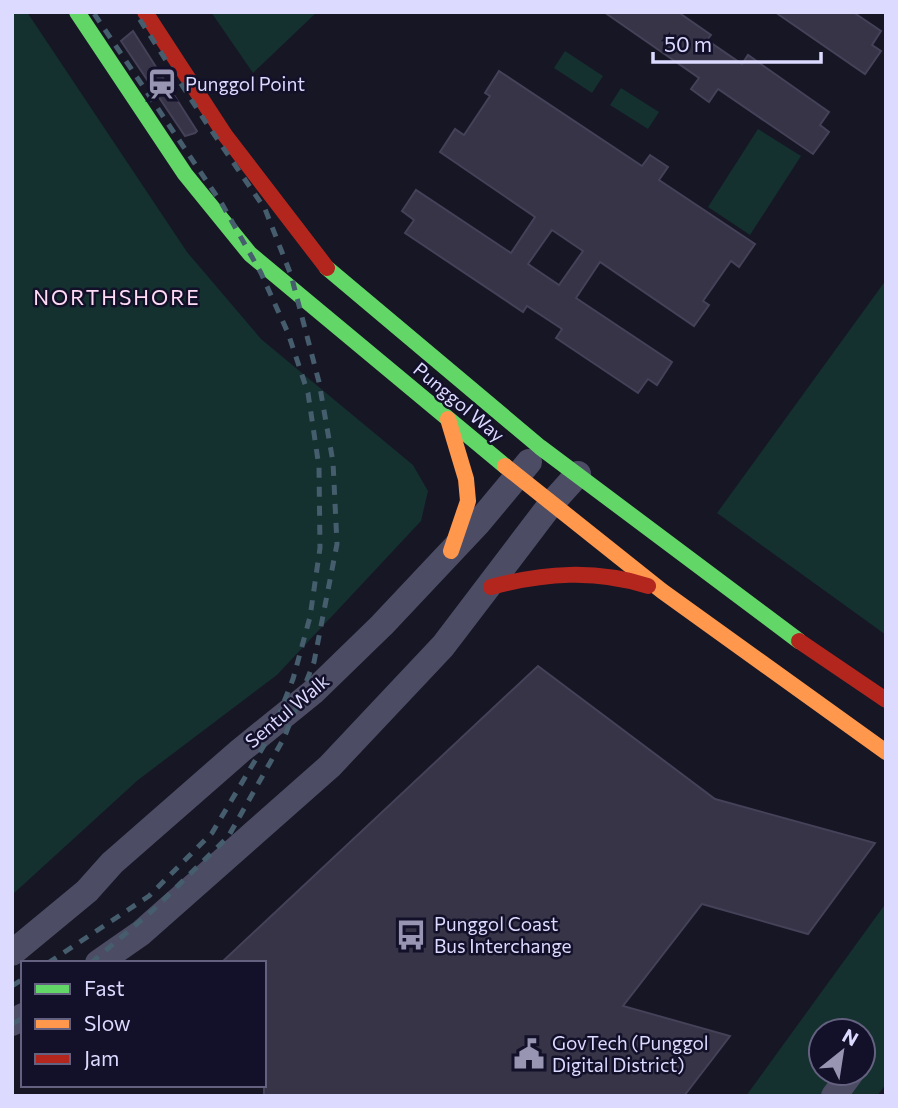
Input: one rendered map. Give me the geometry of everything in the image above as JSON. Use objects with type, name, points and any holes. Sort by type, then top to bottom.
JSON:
[{"type":"main road","name":"Punggol Way","points":[[77,12],[185,174],[250,254],[518,478],[662,591],[886,752]]},
{"type":"main road","name":"Punggol Way","points":[[145,12],[225,135],[332,275],[540,447],[779,627],[886,700]]},
{"type":"main road","points":[[448,419],[466,479],[468,501],[451,551]]},
{"type":"main road","points":[[491,587],[531,576],[579,574],[620,576],[662,591]]},
{"type":"street","name":"Sentul Walk","points":[[12,953],[87,891],[112,863],[240,751],[313,692],[382,625],[451,551],[518,478],[540,447]]},
{"type":"street","points":[[101,961],[141,933],[330,766],[443,646],[491,587],[551,504],[578,474]]},
{"type":"green space","points":[[12,12],[27,12],[187,252],[261,339],[413,465],[428,491],[421,521],[277,675],[138,780],[12,895]]},
{"type":"green space","points":[[211,12],[317,12],[253,73]]},
{"type":"green space","points":[[565,51],[603,76],[592,93],[554,68]]},
{"type":"green space","points":[[621,88],[659,112],[648,129],[610,105]]},
{"type":"green space","points":[[758,129],[801,156],[750,235],[708,207]]},
{"type":"green space","points":[[886,280],[886,635],[717,513]]},
{"type":"green space","points":[[886,903],[886,1084],[877,1096],[746,1096]]},
{"type":"building","points":[[604,12],[678,12],[711,35],[707,40],[742,64],[748,55],[829,112],[820,125],[829,132],[813,154],[718,89],[709,102],[691,89],[699,78]]},
{"type":"building","points":[[775,12],[853,12],[881,31],[872,45],[881,51],[865,74]]},
{"type":"building","points":[[133,31],[197,131],[195,133],[185,136],[121,41]]},
{"type":"building","points":[[499,71],[642,166],[650,155],[668,167],[659,180],[755,244],[739,267],[731,261],[703,301],[709,305],[694,326],[600,262],[576,298],[672,362],[657,385],[648,379],[638,393],[556,338],[562,329],[527,306],[523,312],[405,233],[414,220],[402,211],[416,190],[511,253],[535,217],[440,152],[455,129],[464,135],[490,96],[485,93]],"holes":[[[552,230],[583,251],[559,285],[528,264]]]},
{"type":"building","points":[[538,666],[715,799],[875,843],[808,934],[702,904],[623,1006],[730,1036],[684,1096],[264,1096],[266,961],[223,961]]},
{"type":"railway","points":[[51,961],[149,896],[212,833],[272,732],[293,679],[310,617],[320,548],[319,467],[308,393],[288,333],[261,273],[222,204],[93,12]]},
{"type":"railway","points":[[93,961],[152,911],[228,837],[284,738],[314,662],[337,544],[333,462],[319,382],[291,275],[265,209],[135,12]]},
{"type":"railway","points":[[12,986],[21,980]]},
{"type":"railway","points":[[12,1024],[21,1019]]},
{"type":"traffic: fast","points":[[77,12],[185,174],[250,254],[505,466]]},
{"type":"traffic: fast","points":[[327,268],[540,447],[799,641]]},
{"type":"traffic: slow","points":[[448,419],[466,479],[468,501],[451,551]]},
{"type":"traffic: slow","points":[[505,466],[662,591],[886,752]]},
{"type":"traffic: jam","points":[[145,12],[225,135],[327,268]]},
{"type":"traffic: jam","points":[[491,587],[569,575],[609,577],[648,586]]},
{"type":"traffic: jam","points":[[799,641],[886,700]]},
{"type":"place","name":"Punggol Point","points":[[162,84]]},
{"type":"place","name":"Punggol Coast Bus Interchange","points":[[411,935]]},
{"type":"place","name":"GovTech (Punggol Digital District)","points":[[529,1054]]},
{"type":"district","name":"NORTHSHORE","points":[[117,298]]}]
